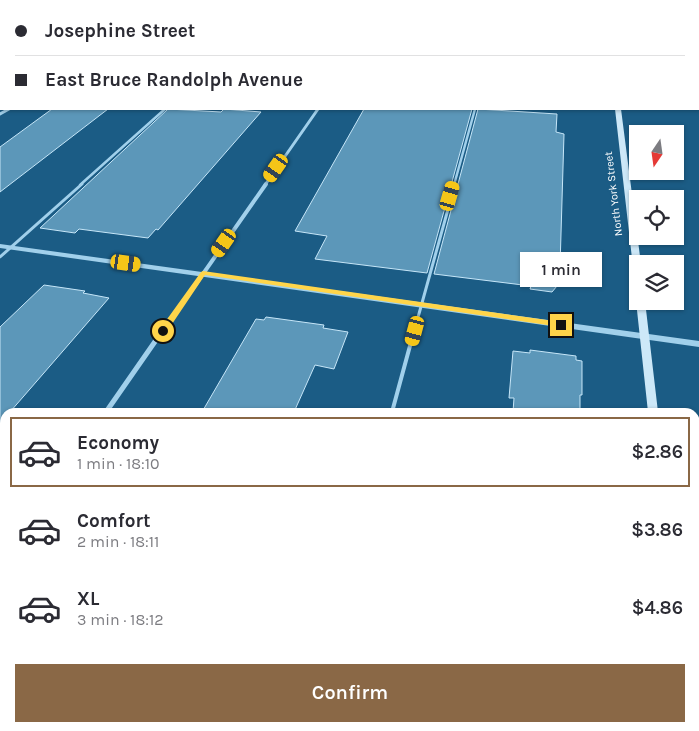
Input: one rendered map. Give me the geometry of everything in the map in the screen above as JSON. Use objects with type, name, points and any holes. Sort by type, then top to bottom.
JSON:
[{"type":"main road","name":"North York Street","points":[[618,110],[635,255]]},
{"type":"main road","points":[[641,310],[653,408]]},
{"type":"street","points":[[109,408],[317,110]]},
{"type":"street","points":[[0,246],[699,344]]},
{"type":"lane","points":[[0,257],[163,110]]},
{"type":"lane","points":[[393,408],[474,110]]},
{"type":"building","points":[[51,110],[107,110],[0,192],[0,147]]},
{"type":"building","points":[[167,110],[261,112],[158,230],[156,229],[148,238],[79,229],[75,233],[40,228]]},
{"type":"building","points":[[363,110],[472,110],[427,273],[315,259],[327,236],[295,231]]},
{"type":"building","points":[[478,110],[557,114],[556,132],[564,134],[560,267],[572,268],[552,292],[530,289],[531,286],[434,274]]},
{"type":"building","points":[[44,285],[85,291],[83,293],[109,298],[13,408],[0,408],[0,327]]},
{"type":"building","points":[[266,317],[324,325],[323,328],[348,332],[334,369],[315,365],[296,408],[204,408],[256,319],[264,320]]},
{"type":"building","points":[[530,350],[576,356],[576,360],[582,361],[580,408],[513,408],[514,398],[509,398],[513,351],[530,353]]},
{"type":"route","points":[[163,331],[203,273],[561,325]]}]
